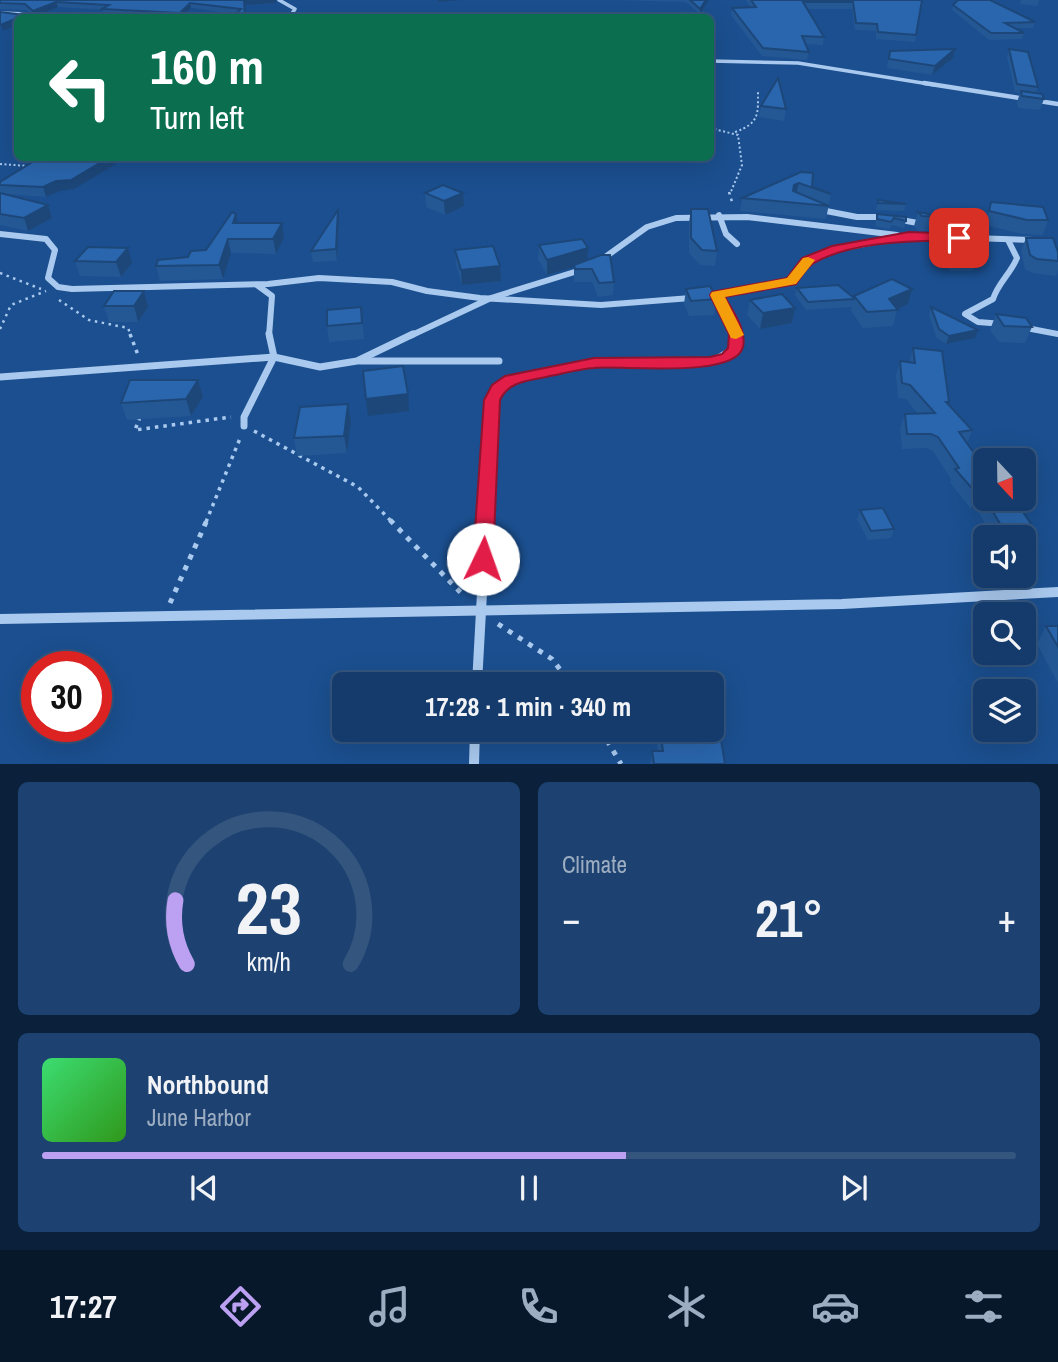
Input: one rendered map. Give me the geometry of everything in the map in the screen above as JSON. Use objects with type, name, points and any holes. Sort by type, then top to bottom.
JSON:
[{"type":"street","points":[[279,0],[295,9],[292,14]]},
{"type":"street","points":[[0,13],[27,14]]},
{"type":"street","points":[[714,61],[798,64],[1058,104]]},
{"type":"street","points":[[811,209],[857,217],[881,216],[959,230],[984,239]]},
{"type":"street","points":[[722,215],[726,234],[737,244]]},
{"type":"street","points":[[356,361],[491,298],[592,267],[635,234],[664,220],[722,215],[822,224],[866,233],[1047,241]]},
{"type":"street","points":[[0,234],[50,242],[55,250],[48,278],[58,287],[72,289],[257,285],[319,278],[380,281],[427,291],[491,298],[601,305],[717,295],[792,281],[807,261],[837,249],[909,236]]},
{"type":"street","points":[[1009,240],[1017,258],[1014,270],[997,282],[993,299],[965,314],[978,322],[1058,334]]},
{"type":"street","points":[[244,426],[244,417],[274,357],[268,332],[272,296],[257,285]]},
{"type":"street","points":[[478,672],[492,400],[497,389],[511,380],[594,363],[711,362],[727,357],[735,349],[736,334],[717,295]]},
{"type":"street","points":[[0,377],[274,357],[320,367],[356,361],[499,361]]},
{"type":"street","points":[[0,619],[842,604],[1058,592]]},
{"type":"street","points":[[474,764],[475,742]]},
{"type":"path","points":[[714,129],[735,132],[748,127],[758,115],[758,90]]},
{"type":"path","points":[[722,215],[733,205],[729,192],[739,181],[744,162],[735,132]]},
{"type":"path","points":[[0,164],[32,166]]},
{"type":"path","points":[[0,330],[12,305],[58,287]]},
{"type":"path","points":[[169,607],[228,473],[244,426],[358,488],[480,612],[552,659],[562,672]]},
{"type":"path","points":[[608,742],[621,764]]},
{"type":"building","points":[[0,0],[244,0],[245,14],[235,14],[241,9],[190,3],[180,13],[102,9],[109,5],[56,2],[33,11],[25,4],[0,3]]},
{"type":"building","points":[[690,0],[706,0],[700,9]]},
{"type":"building","points":[[751,0],[922,0],[916,35],[878,32],[877,24],[856,23],[853,2],[803,2],[824,37],[802,36],[809,52],[763,48],[732,8],[756,7]]},
{"type":"building","points":[[958,0],[990,0],[1035,22],[1005,23],[1024,33],[991,33],[953,5]]},
{"type":"building","points":[[0,12],[17,14],[14,14],[14,19],[0,25]]},
{"type":"building","points":[[955,49],[935,66],[889,59],[890,51]]},
{"type":"building","points":[[1009,49],[1028,52],[1038,87],[1017,84]]},
{"type":"building","points":[[778,78],[786,109],[761,106]]},
{"type":"building","points":[[1021,91],[1042,94],[1044,99],[1022,96]]},
{"type":"building","points":[[34,161],[103,161],[71,180],[56,181],[43,187],[0,185],[0,182]]},
{"type":"building","points":[[801,172],[813,173],[812,187],[831,194],[799,183],[794,185],[793,191],[829,206],[742,198]]},
{"type":"building","points":[[443,185],[463,193],[444,201],[425,193]]},
{"type":"building","points":[[0,193],[48,205],[24,218],[0,214]]},
{"type":"building","points":[[878,200],[906,204],[878,203]]},
{"type":"building","points":[[991,202],[1043,207],[1048,220],[1027,220],[989,211]]},
{"type":"building","points":[[691,209],[708,209],[717,251],[702,250],[691,238]]},
{"type":"building","points":[[338,210],[336,249],[311,251]]},
{"type":"building","points":[[232,212],[236,214],[233,223],[282,223],[273,239],[228,239],[219,265],[156,266],[158,260],[188,257],[191,251],[206,250]]},
{"type":"building","points":[[918,212],[945,217],[922,216]]},
{"type":"building","points":[[877,214],[906,217],[906,221],[894,218],[891,222],[877,219]]},
{"type":"building","points":[[938,236],[961,236],[978,256],[955,256]]},
{"type":"building","points":[[1026,238],[1053,238],[1058,261],[1037,259],[1030,255]]},
{"type":"building","points":[[582,239],[588,248],[547,260],[539,245]]},
{"type":"building","points":[[493,246],[500,266],[461,270],[455,250]]},
{"type":"building","points":[[88,247],[128,248],[116,262],[75,261]]},
{"type":"building","points":[[601,255],[610,255],[614,282],[599,283],[592,269],[575,269],[574,265]]},
{"type":"building","points":[[892,279],[912,289],[889,299],[898,310],[867,312],[854,296]]},
{"type":"building","points":[[838,285],[854,299],[808,302],[797,288]]},
{"type":"building","points":[[710,286],[717,299],[691,301],[686,289]]},
{"type":"building","points":[[114,291],[144,291],[134,306],[104,306]]},
{"type":"building","points":[[782,294],[795,308],[763,313],[750,300]]},
{"type":"building","points":[[361,307],[362,323],[327,326],[327,310]]},
{"type":"building","points":[[931,307],[978,330],[949,336],[939,329]]},
{"type":"building","points":[[996,314],[1026,318],[1032,327],[1004,326]]},
{"type":"building","points":[[913,348],[942,351],[949,402],[946,402],[972,430],[959,432],[973,452],[973,489],[955,469],[959,468],[938,437],[931,434],[907,434],[905,414],[935,413],[910,385],[902,383],[900,361],[915,363]]},
{"type":"building","points":[[403,366],[408,394],[366,399],[363,371]]},
{"type":"building","points":[[130,380],[198,380],[186,399],[121,403]]},
{"type":"building","points":[[348,404],[344,436],[294,438],[300,407]]},
{"type":"building","points":[[883,508],[894,529],[871,531],[860,510]]},
{"type":"building","points":[[992,511],[1022,511],[1032,525],[1001,525]]},
{"type":"building","points":[[1046,626],[1058,626],[1058,647]]},
{"type":"building","points":[[662,742],[721,742],[725,764],[654,764],[652,751],[663,751]]},
{"type":"slow traffic","points":[[736,335],[717,295],[792,281],[808,260]]},
{"type":"route","points":[[483,559],[492,400],[497,389],[511,380],[537,373],[594,363],[711,362],[727,357],[735,349],[736,334],[717,295],[792,281],[807,261],[837,249],[909,236],[959,238]]}]
